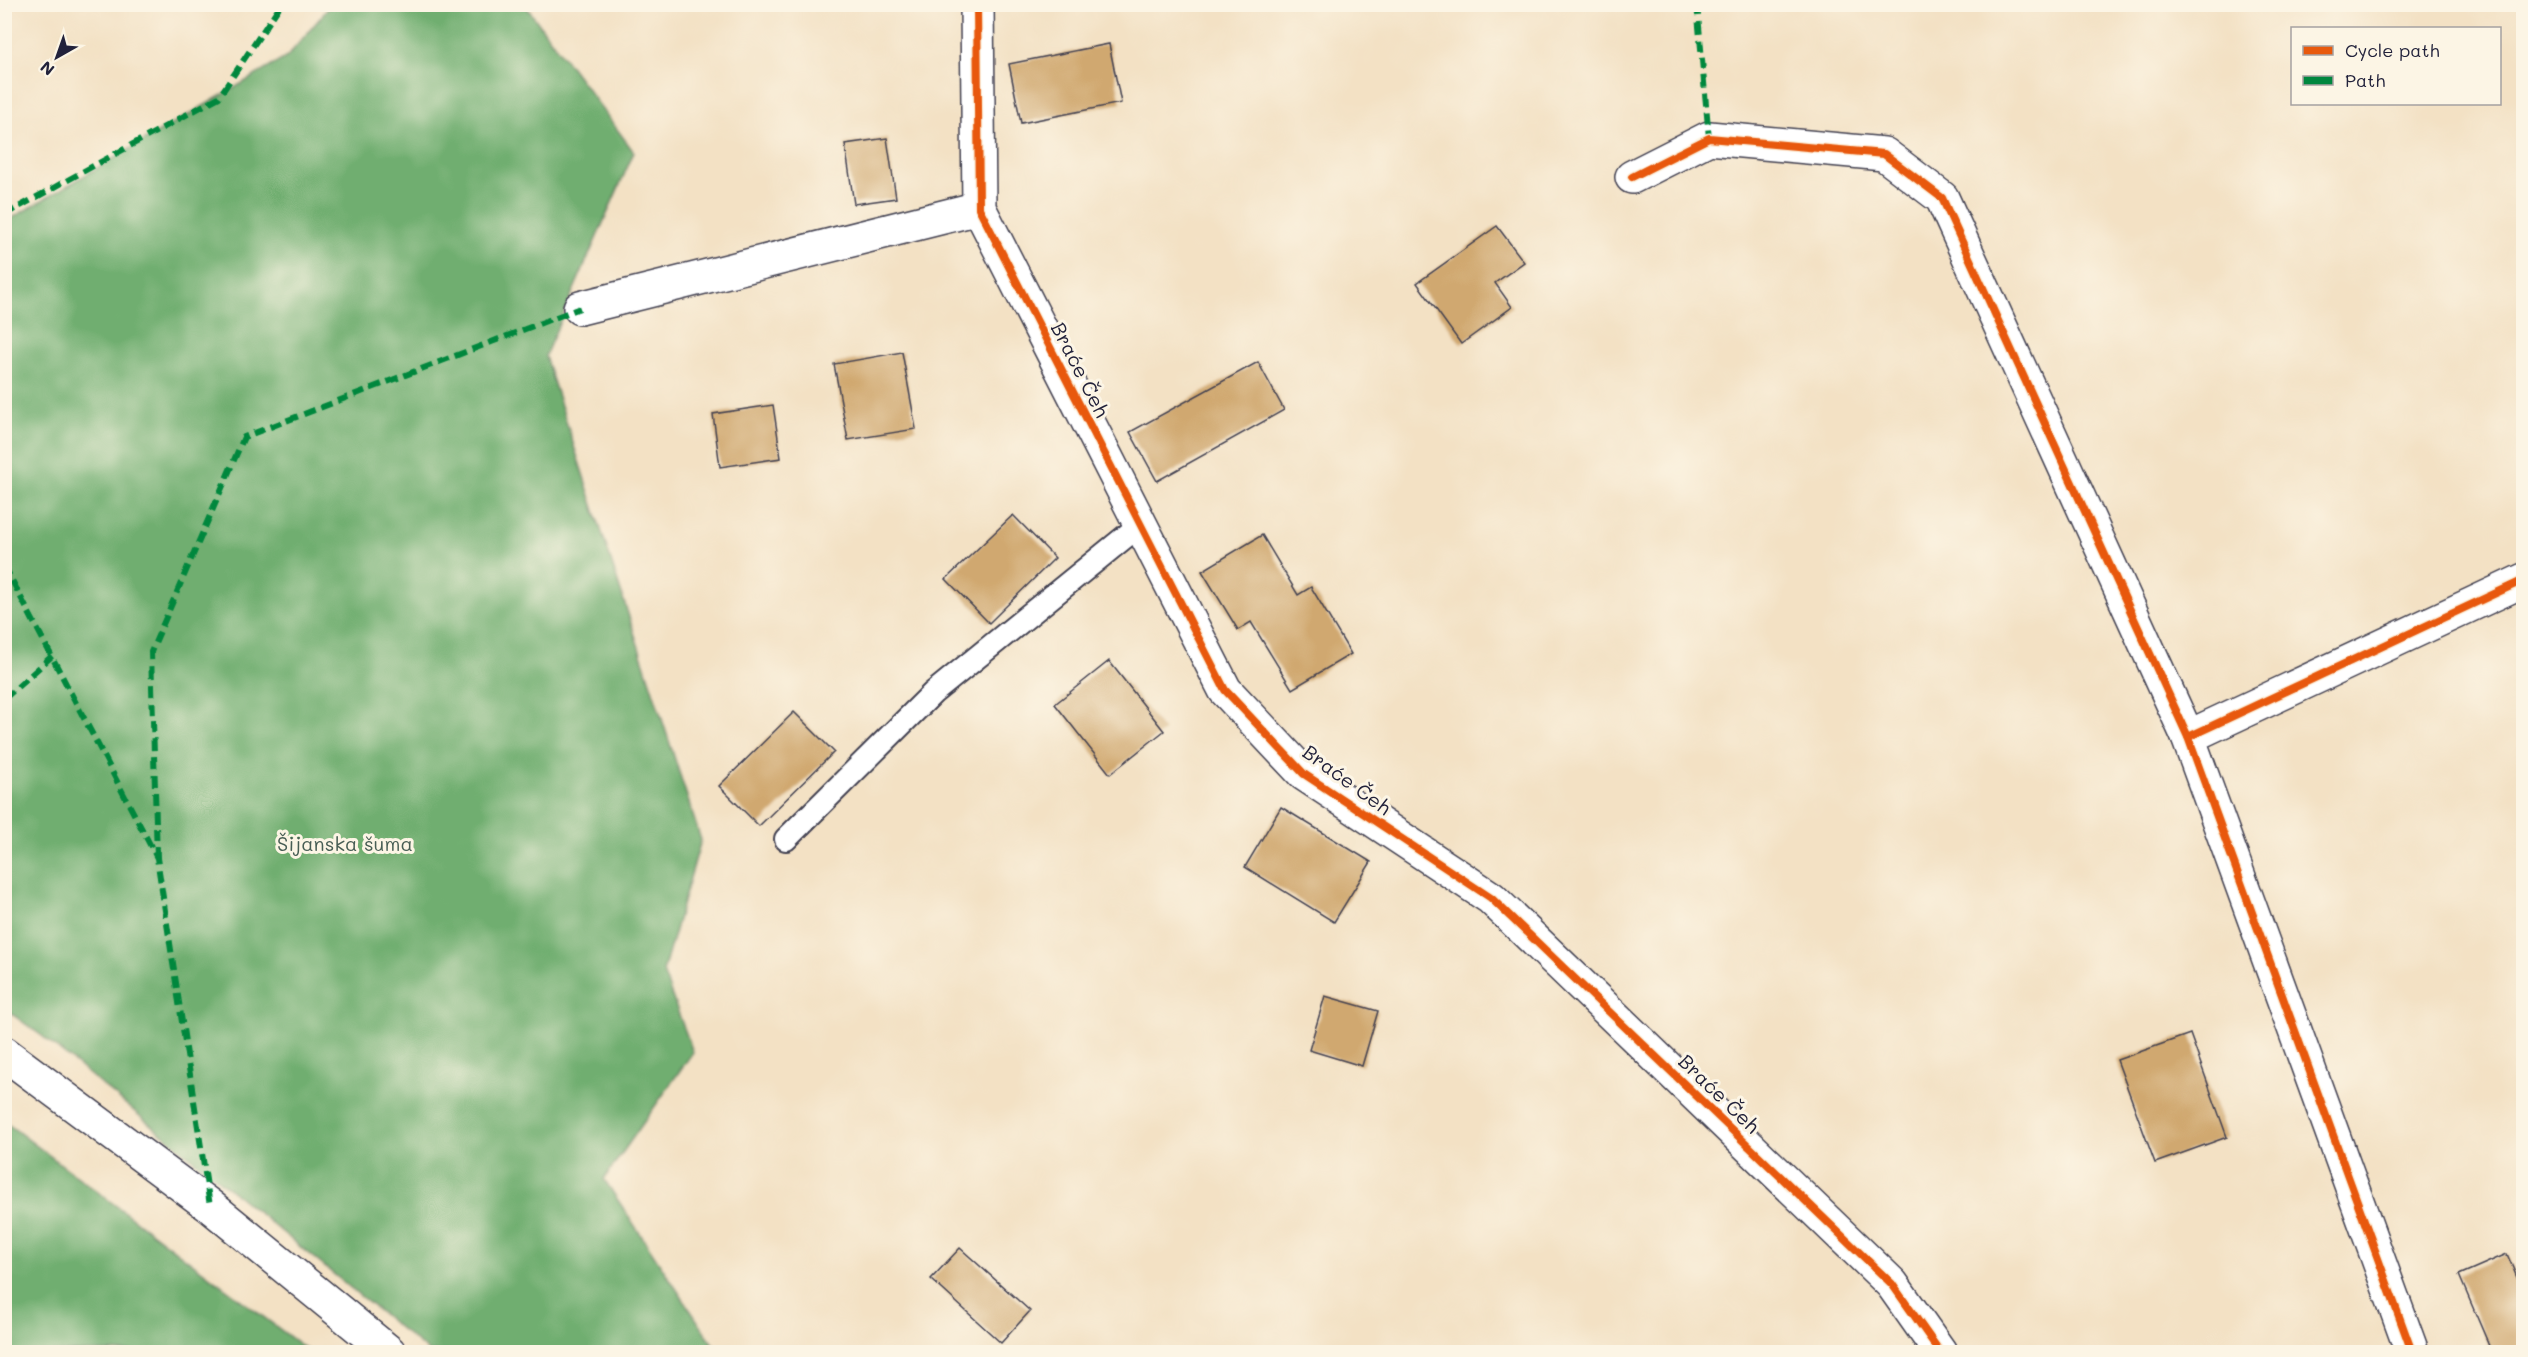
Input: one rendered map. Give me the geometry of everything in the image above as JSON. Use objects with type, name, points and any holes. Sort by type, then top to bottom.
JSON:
[{"type":"street","name":"Braće Čeh","points":[[977,4],[979,208],[1226,690],[1304,774],[1491,898],[1892,1284],[1940,1353]]},
{"type":"street","points":[[1632,177],[1709,138],[1884,154],[1942,198],[2188,737],[2412,1353]]},
{"type":"street","points":[[579,308],[979,208]]},
{"type":"street","points":[[2188,737],[2523,580]]},
{"type":"street","points":[[4,1053],[210,1206],[390,1353]]},
{"type":"lane","points":[[786,839],[933,693],[1141,524]]},
{"type":"green space","name":"Šijanska šuma","points":[[331,5],[525,5],[634,152],[545,356],[701,840],[663,972],[693,1052],[604,1179],[718,1352],[429,1352],[42,1036],[5,1009],[5,222],[287,57]]},
{"type":"green space","points":[[5,1122],[310,1352],[5,1352]]},
{"type":"building","points":[[1109,44],[1121,103],[1021,123],[1009,64]]},
{"type":"building","points":[[887,138],[896,198],[854,204],[845,144]]},
{"type":"building","points":[[1497,226],[1524,262],[1495,283],[1512,307],[1461,344],[1417,283]]},
{"type":"building","points":[[902,352],[916,429],[848,440],[834,364]]},
{"type":"building","points":[[1258,362],[1284,410],[1157,481],[1130,432]]},
{"type":"building","points":[[773,405],[781,458],[720,467],[713,414]]},
{"type":"building","points":[[1013,515],[1055,558],[989,623],[946,579]]},
{"type":"building","points":[[1262,535],[1298,595],[1311,587],[1351,654],[1292,689],[1251,622],[1238,630],[1202,571]]},
{"type":"building","points":[[1109,661],[1164,731],[1110,774],[1055,704]]},
{"type":"building","points":[[794,712],[834,752],[759,826],[719,786]]},
{"type":"building","points":[[1281,807],[1371,862],[1334,922],[1245,867]]},
{"type":"building","points":[[1325,996],[1378,1011],[1362,1066],[1309,1050]]},
{"type":"building","points":[[2190,1034],[2227,1137],[2155,1163],[2117,1060]]},
{"type":"building","points":[[960,1248],[1030,1311],[1001,1343],[931,1279]]},
{"type":"building","points":[[2507,1254],[2524,1294],[2524,1347],[2511,1352],[2492,1352],[2459,1275]]},
{"type":"marked path","points":[[4,215],[219,97],[281,4]]},
{"type":"marked path","points":[[1697,4],[1709,138]]},
{"type":"marked path","points":[[157,858],[151,652],[244,437],[580,308]]},
{"type":"marked path","points":[[4,565],[157,858],[210,1206]]},
{"type":"marked path","points":[[4,699],[52,656]]},
{"type":"cycle path","points":[[977,4],[979,208],[1225,690],[1304,774],[1491,898],[1892,1284],[1940,1352]]},
{"type":"cycle path","points":[[1632,177],[1709,138],[1884,154],[1942,198],[2188,737]]},
{"type":"cycle path","points":[[2412,1352],[2188,737],[2524,580]]}]
